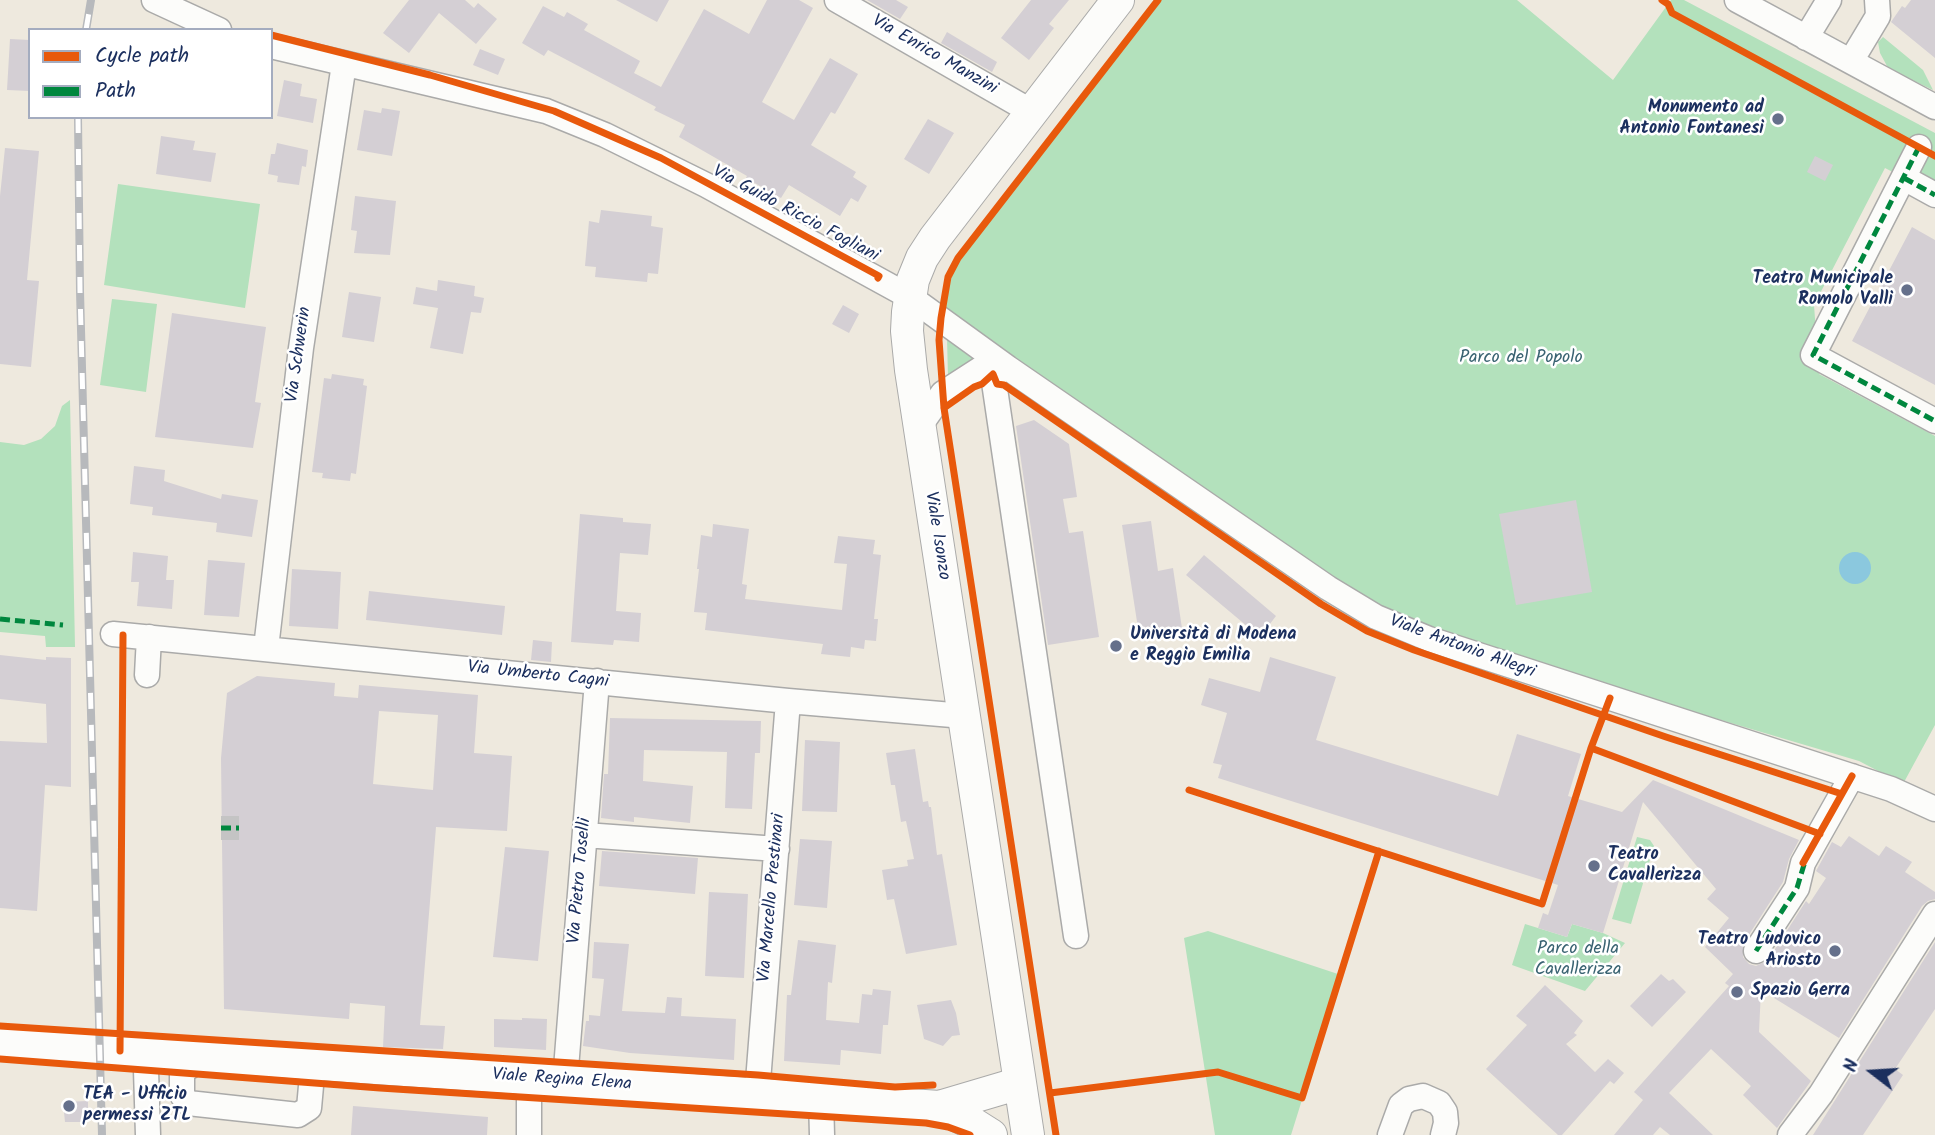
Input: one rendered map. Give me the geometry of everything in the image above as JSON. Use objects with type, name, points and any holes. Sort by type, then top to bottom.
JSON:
[{"type":"main road","name":"Viale Isonzo","points":[[1028,1135],[906,331],[910,296],[922,258],[1118,0]]},
{"type":"main road","points":[[939,1107],[979,1085],[993,1067],[1009,1017]]},
{"type":"main road","name":"Viale Regina Elena","points":[[0,1042],[939,1107],[1020,1083]]},
{"type":"main road","points":[[939,1107],[991,1135]]},
{"type":"street","points":[[155,0],[215,28]]},
{"type":"street","name":"Via Enrico Manzini","points":[[837,0],[1032,112]]},
{"type":"street","points":[[1737,0],[1935,107]]},
{"type":"street","points":[[1806,38],[1829,0]]},
{"type":"street","points":[[1851,61],[1878,16],[1878,0],[1887,3],[1896,0]]},
{"type":"street","name":"Via Guido Riccio Fogliani","points":[[273,46],[547,111],[585,126],[706,185],[910,296]]},
{"type":"street","name":"Via Schwerin","points":[[266,648],[313,258],[344,64]]},
{"type":"street","points":[[1919,147],[1813,355],[1935,421]]},
{"type":"street","points":[[1903,178],[1935,195]]},
{"type":"street","name":"Viale Antonio Allegri","points":[[910,296],[999,365],[1328,588],[1376,617],[1429,639],[1852,775],[1935,809]]},
{"type":"street","points":[[919,427],[943,393],[999,365],[1076,936]]},
{"type":"street","name":"Via Umberto Cagni","points":[[113,634],[964,716]]},
{"type":"street","points":[[148,675],[149,637]]},
{"type":"street","name":"Via Pietro Toselli","points":[[565,1081],[597,681]]},
{"type":"street","name":"Via Marcello Prestinari","points":[[757,1094],[788,701]]},
{"type":"street","points":[[1756,951],[1797,888],[1804,863],[1852,775]]},
{"type":"street","points":[[585,835],[777,849]]},
{"type":"street","points":[[1790,1135],[1927,948],[1935,914]]},
{"type":"street","points":[[205,1056],[182,1072],[182,1095],[188,1103],[298,1115],[309,1108],[313,1064]]},
{"type":"street","points":[[146,1070],[148,1135]]},
{"type":"street","points":[[529,1079],[529,1135]]},
{"type":"street","points":[[1390,1135],[1401,1105],[1409,1099],[1423,1096],[1438,1103],[1445,1112],[1443,1135]]},
{"type":"street","points":[[821,1099],[822,1135]]},
{"type":"green space","name":"Parco del Popolo","points":[[1158,0],[1517,0],[1613,80],[1671,0],[1684,0],[1935,133],[1935,194],[1885,168],[1814,305],[1819,374],[1935,436],[1935,725],[1903,784],[1859,761],[1714,718],[1685,723],[1376,617],[941,318],[948,277],[958,258]]},
{"type":"green space","points":[[1883,37],[1923,70],[1933,90],[1887,66],[1878,42]]},
{"type":"green space","points":[[118,184],[260,204],[245,308],[104,285]]},
{"type":"green space","points":[[112,299],[157,304],[146,392],[100,385]]},
{"type":"green space","points":[[947,337],[978,357],[948,378]]},
{"type":"green space","points":[[70,400],[75,647],[46,647],[45,636],[0,632],[0,442],[24,445],[41,439],[55,426],[62,406]]},
{"type":"green space","points":[[1637,837],[1650,840],[1654,846],[1631,924],[1612,919]]},
{"type":"green space","name":"Parco della Cavallerizza","points":[[1525,924],[1567,937],[1572,924],[1625,943],[1585,991],[1512,965]]},
{"type":"green space","points":[[1208,931],[1341,975],[1291,1135],[1215,1135],[1184,938]]},
{"type":"water","points":[[1855,552],[1866,557],[1871,568],[1866,579],[1855,584],[1844,579],[1839,568],[1844,557]]},
{"type":"building","points":[[409,0],[465,0],[474,8],[478,3],[497,19],[476,44],[439,13],[409,53],[383,33]]},
{"type":"building","points":[[616,0],[669,0],[657,22]]},
{"type":"building","points":[[767,0],[799,0],[813,8],[762,102],[794,120],[830,58],[858,74],[835,114],[831,112],[811,145],[856,172],[853,177],[867,186],[858,202],[851,198],[840,216],[789,185],[781,198],[679,137],[685,125],[654,110],[656,107],[548,50],[544,56],[522,43],[543,6],[564,17],[567,12],[588,24],[584,30],[640,61],[634,73],[661,87],[704,9],[749,34]]},
{"type":"building","points":[[867,0],[896,0],[908,7],[900,19]]},
{"type":"building","points":[[1031,0],[1069,0],[1049,24],[1054,28],[1029,60],[1001,38]]},
{"type":"building","points":[[1911,0],[1935,0],[1935,58],[1891,22],[1902,6],[1905,8]]},
{"type":"building","points":[[947,32],[997,62],[992,72],[941,43]]},
{"type":"building","points":[[10,39],[28,40],[28,91],[7,90]]},
{"type":"building","points":[[480,49],[505,59],[498,75],[473,65]]},
{"type":"building","points":[[284,80],[302,84],[300,96],[317,99],[313,123],[277,116]]},
{"type":"building","points":[[382,108],[400,111],[392,156],[357,150],[364,110],[381,113]]},
{"type":"building","points":[[928,119],[954,133],[929,174],[904,159]]},
{"type":"building","points":[[161,136],[195,141],[193,150],[216,153],[211,182],[156,174]]},
{"type":"building","points":[[277,143],[308,150],[306,167],[302,166],[299,185],[277,182],[278,176],[268,174],[271,154],[275,154]]},
{"type":"building","points":[[5,148],[39,151],[27,280],[39,281],[31,367],[0,364],[0,196]]},
{"type":"building","points":[[1815,156],[1833,165],[1825,181],[1807,172]]},
{"type":"building","points":[[355,196],[396,201],[390,255],[354,253],[357,231],[351,230]]},
{"type":"building","points":[[601,210],[652,216],[651,226],[663,228],[658,274],[648,273],[647,282],[595,277],[596,267],[585,266],[589,221],[599,223]]},
{"type":"building","name":"Teatro Municipale Romolo Valli","points":[[1912,227],[1935,240],[1935,385],[1852,341]]},
{"type":"building","points":[[438,280],[475,286],[474,296],[484,298],[481,313],[471,312],[463,354],[430,348],[438,308],[413,304],[416,287],[437,291]]},
{"type":"building","points":[[349,292],[381,297],[374,342],[342,337]]},
{"type":"building","points":[[843,305],[859,314],[849,333],[832,324]]},
{"type":"building","points":[[172,313],[266,327],[255,402],[261,403],[253,448],[155,437]]},
{"type":"building","points":[[332,374],[364,379],[363,385],[367,386],[356,474],[351,473],[350,481],[322,478],[323,473],[312,472],[324,378],[331,379]]},
{"type":"building","points":[[1034,420],[1069,444],[1077,497],[1063,499],[1069,533],[1083,531],[1099,637],[1048,645],[1016,426]]},
{"type":"building","points":[[134,466],[165,470],[164,481],[221,499],[222,494],[258,500],[252,537],[216,532],[217,523],[152,515],[153,507],[130,504]]},
{"type":"building","points":[[1576,500],[1592,592],[1516,605],[1499,514]]},
{"type":"building","points":[[580,514],[651,524],[648,555],[620,553],[616,611],[641,613],[639,642],[614,640],[613,645],[571,642]]},
{"type":"building","points":[[1151,521],[1158,571],[1173,568],[1183,635],[1140,641],[1122,525]]},
{"type":"building","points":[[713,524],[749,529],[742,584],[747,585],[745,599],[842,610],[847,564],[834,563],[838,536],[875,540],[873,554],[881,555],[874,619],[878,619],[876,641],[865,640],[864,649],[851,647],[850,657],[821,654],[823,644],[705,630],[707,613],[694,612],[697,569],[701,535],[712,537]]},
{"type":"building","points":[[133,552],[168,556],[166,580],[174,580],[172,609],[137,606],[139,582],[131,582]]},
{"type":"building","points":[[1204,555],[1276,616],[1260,637],[1186,575]]},
{"type":"building","points":[[208,560],[245,563],[239,617],[204,615]]},
{"type":"building","points":[[292,569],[341,572],[338,629],[289,626]]},
{"type":"building","points":[[369,591],[505,606],[502,635],[366,620]]},
{"type":"building","points":[[533,640],[552,642],[551,662],[531,660]]},
{"type":"building","points":[[0,655],[46,660],[46,657],[71,658],[71,787],[45,785],[37,911],[0,908],[0,741],[47,743],[46,704],[0,699]]},
{"type":"building","points":[[1270,657],[1336,677],[1316,740],[1498,796],[1517,734],[1581,754],[1568,796],[1622,812],[1653,780],[1799,840],[1789,859],[1783,882],[1743,944],[1743,957],[1749,964],[1756,966],[1768,960],[1806,901],[1809,904],[1826,878],[1816,871],[1832,842],[1841,847],[1849,836],[1879,856],[1886,846],[1912,862],[1905,872],[1935,892],[1935,899],[1922,906],[1839,1038],[1761,990],[1759,1032],[1811,1081],[1777,1128],[1743,1095],[1751,1086],[1711,1049],[1669,1093],[1713,1135],[1670,1135],[1660,1127],[1653,1135],[1614,1135],[1643,1100],[1634,1092],[1729,986],[1725,983],[1733,974],[1705,947],[1729,918],[1707,899],[1716,889],[1643,802],[1603,933],[1572,924],[1567,937],[1538,928],[1543,913],[1548,915],[1558,885],[1218,778],[1222,765],[1213,763],[1227,713],[1201,705],[1209,678],[1260,692]]},
{"type":"building","points":[[257,676],[335,683],[334,696],[358,698],[359,685],[478,695],[474,753],[512,756],[507,831],[436,827],[420,1025],[445,1026],[443,1049],[383,1047],[385,1006],[350,1003],[349,1019],[224,1009],[221,758],[227,693]],"holes":[[[379,711],[438,715],[433,790],[373,784]]]},
{"type":"building","points":[[610,718],[761,721],[760,753],[755,753],[752,809],[725,808],[727,752],[644,750],[643,781],[693,786],[690,823],[634,817],[634,822],[601,818],[604,774],[608,774]]},
{"type":"building","points":[[805,740],[840,742],[837,812],[802,811]]},
{"type":"building","points":[[915,749],[923,802],[928,801],[931,807],[937,855],[942,854],[957,945],[906,954],[894,899],[887,900],[882,870],[908,866],[907,860],[914,859],[906,821],[901,822],[895,785],[891,785],[886,753]]},
{"type":"building","points":[[800,839],[832,841],[827,908],[794,905]]},
{"type":"building","points":[[505,847],[549,851],[538,961],[493,957]]},
{"type":"building","points":[[602,851],[698,858],[695,894],[599,886]]},
{"type":"building","points":[[709,892],[748,894],[744,978],[705,976]]},
{"type":"building","points":[[798,940],[836,945],[832,983],[828,982],[826,1020],[859,1023],[862,994],[872,995],[873,989],[891,991],[888,1025],[883,1025],[881,1054],[841,1050],[840,1065],[784,1061],[787,995],[791,995]]},
{"type":"building","points":[[594,942],[629,944],[622,1011],[665,1013],[667,997],[682,998],[681,1016],[736,1019],[734,1060],[630,1053],[583,1046],[589,1015],[600,1016],[604,979],[592,978]]},
{"type":"building","points":[[1935,942],[1935,1009],[1895,1069],[1903,1075],[1863,1135],[1813,1135]]},
{"type":"building","points":[[1661,974],[1669,981],[1673,979],[1686,992],[1652,1027],[1630,1006]]},
{"type":"building","points":[[1545,985],[1583,1021],[1574,1033],[1577,1035],[1566,1044],[1595,1072],[1608,1059],[1624,1073],[1614,1084],[1610,1081],[1562,1135],[1558,1135],[1486,1069],[1527,1025],[1516,1016]]},
{"type":"building","points":[[951,1000],[960,1035],[952,1036],[943,1046],[924,1039],[917,1005]]},
{"type":"building","points":[[494,1019],[547,1019],[546,1050],[494,1047]]},
{"type":"building","points":[[88,1101],[88,1122],[65,1122],[63,1102]]},
{"type":"building","points":[[353,1106],[488,1117],[487,1135],[351,1135]]},
{"type":"tunnel","points":[[221,828],[239,828]]},
{"type":"railway","points":[[86,28],[91,0]]},
{"type":"railway","points":[[78,119],[102,1135]]},
{"type":"marked path","points":[[1919,147],[1813,355],[1935,421]]},
{"type":"marked path","points":[[1904,178],[1935,195]]},
{"type":"marked path","points":[[0,619],[63,625]]},
{"type":"marked path","points":[[221,828],[239,828]]},
{"type":"marked path","points":[[1756,951],[1797,888],[1806,858]]},
{"type":"cycle path","points":[[1056,1135],[944,408],[939,340],[948,277],[958,258],[1158,0]]},
{"type":"cycle path","points":[[1662,0],[1668,4],[1672,13],[1935,156]]},
{"type":"cycle path","points":[[273,36],[430,75],[554,111],[661,158],[879,276],[878,278]]},
{"type":"cycle path","points":[[944,408],[993,374],[997,384],[1004,385],[1321,604],[1367,631],[1414,650],[1666,737],[1842,794]]},
{"type":"cycle path","points":[[120,1051],[123,635]]},
{"type":"cycle path","points":[[1189,790],[1542,904],[1591,748],[1610,698]]},
{"type":"cycle path","points":[[1591,748],[1820,834]]},
{"type":"cycle path","points":[[1803,863],[1852,776]]},
{"type":"cycle path","points":[[1050,1093],[1218,1072],[1302,1098],[1379,851]]},
{"type":"cycle path","points":[[0,1026],[758,1075],[895,1087],[933,1085]]},
{"type":"cycle path","points":[[0,1059],[380,1088],[926,1123],[970,1135]]},
{"type":"place","name":"Monumento ad Antonio Fontanesi","points":[[1778,119]]},
{"type":"place","name":"Teatro Municipale Romolo Valli","points":[[1907,290]]},
{"type":"place","name":"Università di Modena e Reggio Emilia","points":[[1116,646]]},
{"type":"place","name":"Teatro Cavallerizza","points":[[1594,866]]},
{"type":"place","name":"Teatro Ludovico Ariosto","points":[[1835,951]]},
{"type":"place","name":"Spazio Gerra","points":[[1737,992]]},
{"type":"place","name":"TEA - Ufficio permessi ZTL","points":[[69,1106]]}]
